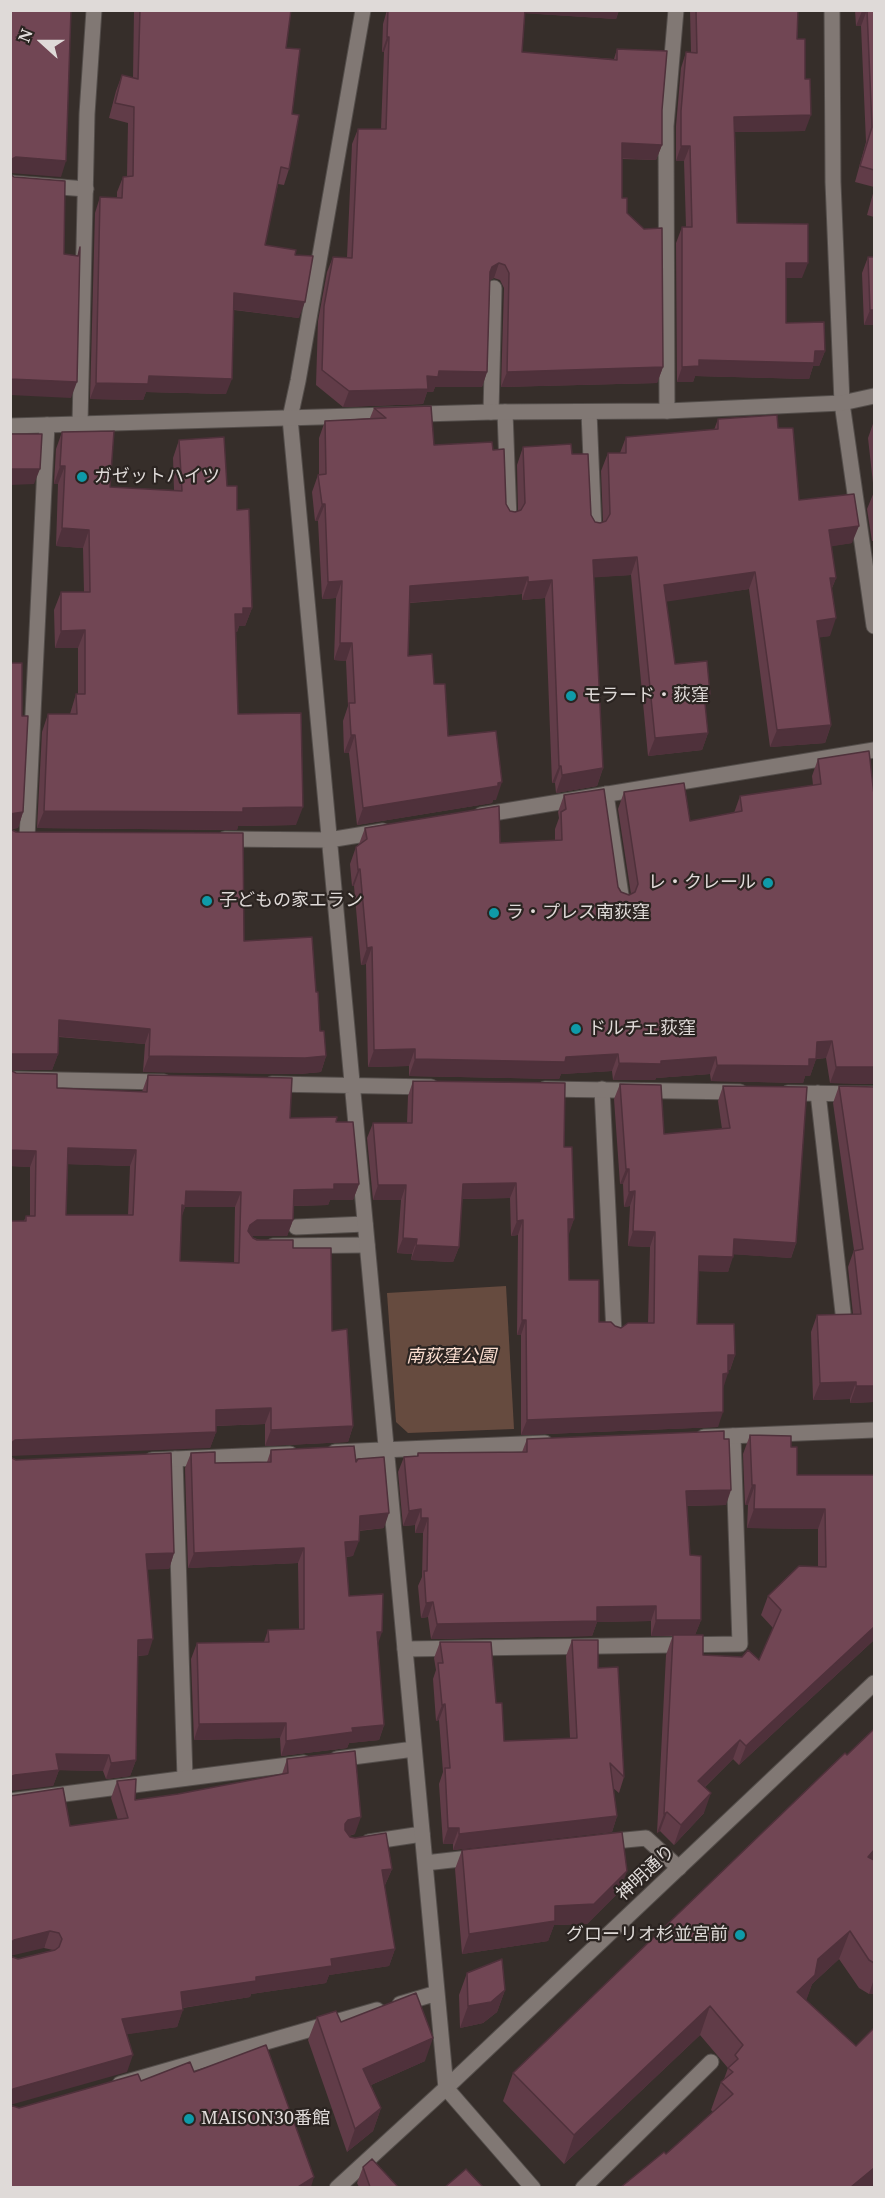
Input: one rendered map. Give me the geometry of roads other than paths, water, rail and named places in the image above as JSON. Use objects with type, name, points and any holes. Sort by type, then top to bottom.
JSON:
[{"type":"street","points":[[80,423],[87,114],[94,10]]},
{"type":"street","points":[[363,10],[290,418],[446,2088],[533,2187]]},
{"type":"street","points":[[667,411],[666,126],[676,10]]},
{"type":"street","points":[[832,10],[833,182],[842,403],[874,626]]},
{"type":"street","points":[[10,183],[86,189]]},
{"type":"street","points":[[494,288],[498,412],[509,520]]},
{"type":"street","points":[[10,426],[498,412],[667,411],[842,403],[874,396]]},
{"type":"street","points":[[589,412],[594,531]]},
{"type":"street","points":[[10,838],[33,838],[47,425]]},
{"type":"street","points":[[468,817],[874,750]]},
{"type":"street","points":[[606,794],[622,902]]},
{"type":"street","points":[[213,839],[329,840],[398,828]]},
{"type":"street","points":[[10,1079],[175,1082]]},
{"type":"street","points":[[258,1084],[447,1087]]},
{"type":"street","points":[[530,1088],[874,1094]]},
{"type":"street","points":[[602,1089],[614,1333]]},
{"type":"street","points":[[818,1093],[843,1313]]},
{"type":"street","points":[[296,1227],[365,1224]]},
{"type":"street","points":[[252,1246],[367,1245]]},
{"type":"street","points":[[686,1438],[874,1430]]},
{"type":"street","points":[[405,1649],[740,1644],[733,1436]]},
{"type":"street","points":[[140,1461],[566,1443]]},
{"type":"street","points":[[175,1459],[185,1778]]},
{"type":"street","name":"神明通り","points":[[337,2187],[446,2088],[874,1683]]},
{"type":"street","points":[[10,1801],[414,1749]]},
{"type":"street","points":[[359,1843],[422,1834]]},
{"type":"street","points":[[588,1844],[646,1838],[679,1868]]},
{"type":"street","points":[[425,1863],[495,1855]]},
{"type":"street","points":[[103,2089],[437,1993]]},
{"type":"street","points":[[583,2187],[711,2062]]},
{"type":"place","name":"ガゼットハイツ","points":[[82,477]]},
{"type":"place","name":"モラード・荻窪","points":[[571,696]]},
{"type":"place","name":"レ・クレール","points":[[768,883]]},
{"type":"place","name":"子どもの家エラン","points":[[207,901]]},
{"type":"place","name":"ラ・プレス南荻窪","points":[[494,913]]},
{"type":"place","name":"ドルチェ荻窪","points":[[576,1029]]},
{"type":"place","name":"グローリオ杉並宮前","points":[[740,1935]]},
{"type":"place","name":"MAISON30番館","points":[[189,2119]]},
{"type":"park label","name":"南荻窪公園","points":[[451,1357]]}]
